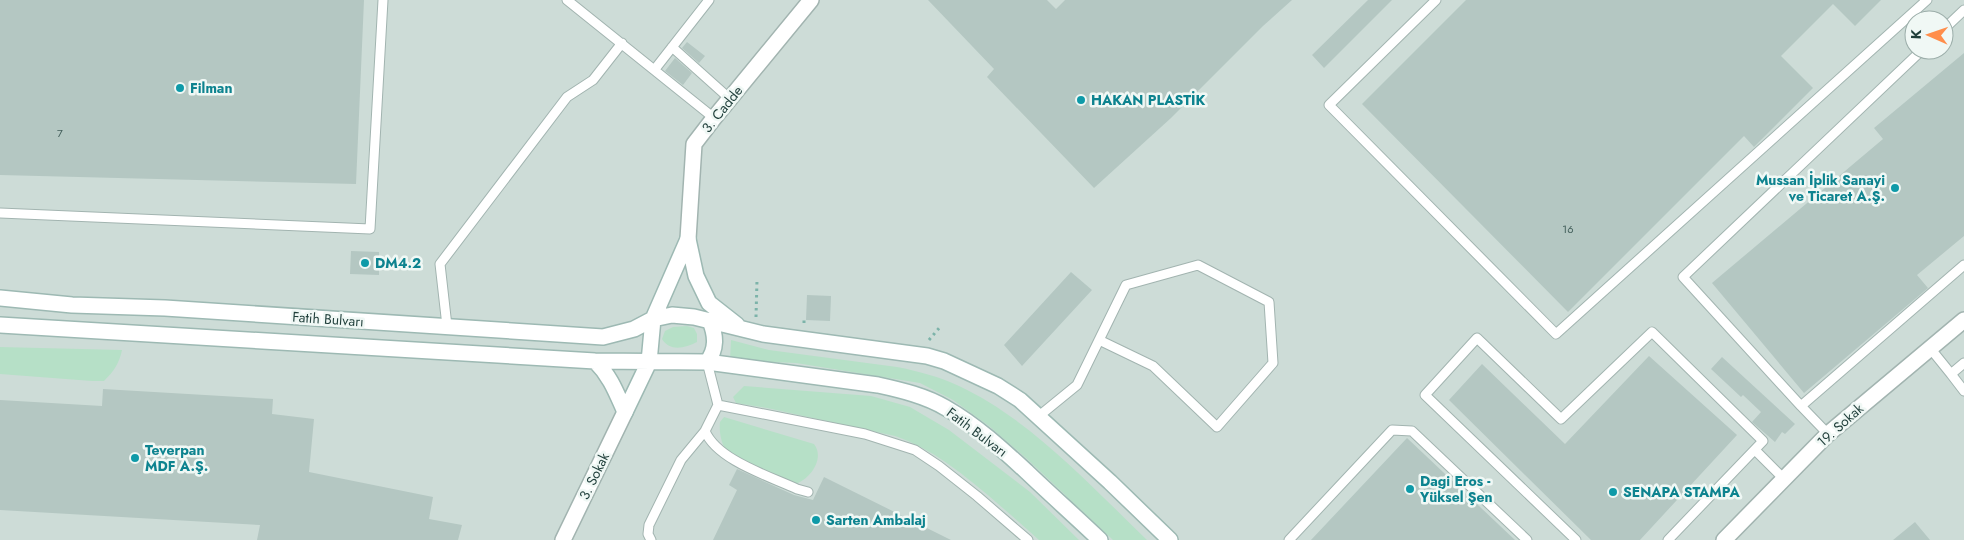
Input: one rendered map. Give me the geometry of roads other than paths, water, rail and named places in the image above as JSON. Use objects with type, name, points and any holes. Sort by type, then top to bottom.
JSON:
[{"type":"main road","name":"3. Cadde","points":[[688,239],[694,144],[811,0]]},
{"type":"main road","points":[[649,362],[653,319],[688,239]]},
{"type":"main road","points":[[688,239],[696,276],[709,303],[749,326]]},
{"type":"main road","name":"Fatih Bulvarı","points":[[0,298],[72,305],[165,308],[603,337],[634,329],[653,319],[672,315],[749,326],[785,338],[911,353],[944,361],[998,386],[1038,416],[1170,540]]},
{"type":"main road","name":"19. Sokak","points":[[1724,540],[1828,434],[1964,320]]},
{"type":"main road","points":[[707,362],[713,354],[715,336],[710,321]]},
{"type":"main road","name":"Fatih Bulvarı","points":[[0,325],[595,361],[707,362],[878,384],[900,390],[946,408],[973,426],[1008,455],[1100,540]]},
{"type":"main road","points":[[595,361],[613,383],[624,412]]},
{"type":"main road","name":"3. Sokak","points":[[563,540],[649,362]]},
{"type":"lane","points":[[0,213],[370,229],[383,0]]},
{"type":"lane","points":[[567,0],[714,118]]},
{"type":"lane","points":[[654,69],[709,0]]},
{"type":"lane","points":[[1436,0],[1329,105],[1556,334],[1927,0]]},
{"type":"lane","points":[[1954,20],[1964,10]]},
{"type":"lane","points":[[447,326],[440,264],[567,97],[593,80],[622,43]]},
{"type":"lane","points":[[672,47],[730,99]]},
{"type":"lane","points":[[1828,434],[1683,277],[1911,60]]},
{"type":"lane","points":[[1038,416],[1077,385],[1099,340],[1126,286],[1198,265],[1270,302],[1273,363],[1218,427],[1153,366],[1099,340]]},
{"type":"lane","points":[[1801,406],[1964,265]]},
{"type":"lane","points":[[1576,540],[1425,395],[1477,338],[1561,419],[1652,332],[1763,441],[1668,540]]},
{"type":"lane","points":[[1930,348],[1964,391]]},
{"type":"lane","points":[[648,538],[649,525],[681,460],[705,431],[718,405],[707,362]]},
{"type":"lane","points":[[1951,374],[1964,364]]},
{"type":"lane","points":[[718,405],[865,434],[915,450],[939,466],[1028,540]]},
{"type":"lane","points":[[1289,540],[1392,430],[1412,431],[1527,540]]},
{"type":"lane","points":[[705,431],[708,440],[728,457],[808,492]]},
{"type":"lane","points":[[1755,450],[1784,478]]},
{"type":"place","name":"Filman","points":[[180,88]]},
{"type":"place","name":"HAKAN PLASTİK","points":[[1081,100]]},
{"type":"place","name":"Mussan İplik Sanayi ve Ticaret A.Ş.","points":[[1895,188]]},
{"type":"place","name":"DM4.2","points":[[365,263]]},
{"type":"place","name":"Teverpan MDF A.Ş.","points":[[135,458]]},
{"type":"place","name":"Dagi Eros - Yüksel Şen","points":[[1410,489]]},
{"type":"place","name":"SENAPA STAMPA","points":[[1613,492]]},
{"type":"place","name":"Sarten Ambalaj","points":[[816,520]]}]
